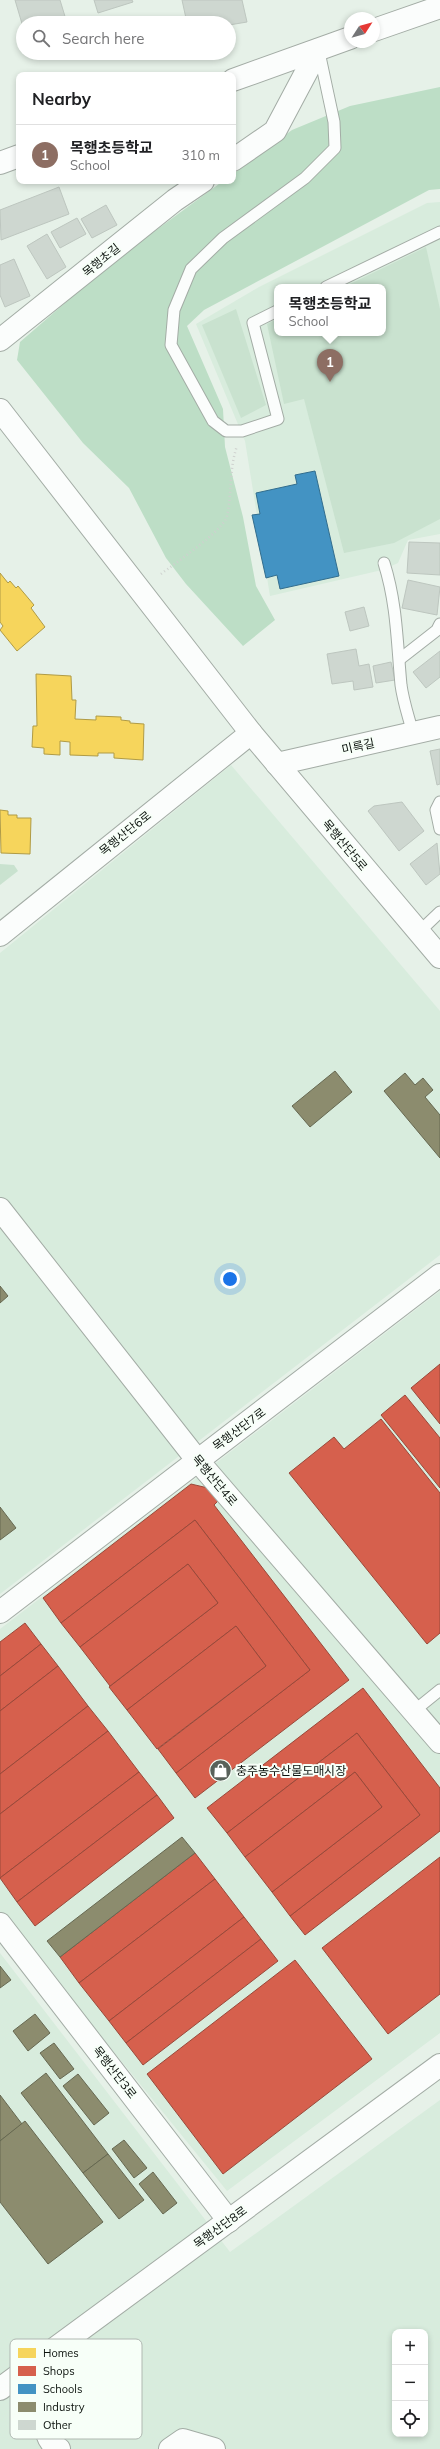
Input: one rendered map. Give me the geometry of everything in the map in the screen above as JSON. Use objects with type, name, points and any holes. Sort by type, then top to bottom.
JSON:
[{"type":"street","points":[[380,28],[440,6]]},
{"type":"street","points":[[236,79],[344,40]]},
{"type":"street","points":[[236,158],[275,131],[318,50]]},
{"type":"street","points":[[0,163],[16,157]]},
{"type":"street","name":"목행초길","points":[[0,340],[175,200],[199,184]]},
{"type":"street","name":"목행산단5로","points":[[0,410],[251,733],[440,957]]},
{"type":"street","name":"미륵길","points":[[277,764],[440,727]]},
{"type":"street","name":"목행산단6로","points":[[0,935],[251,733]]},
{"type":"street","name":"목행산단4로","points":[[0,1209],[198,1461],[440,1742]]},
{"type":"street","name":"목행산단7로","points":[[0,1612],[440,1275]]},
{"type":"street","name":"목행산단3로","points":[[0,1924],[229,2221]]},
{"type":"street","name":"목행산단8로","points":[[70,2339],[440,2066]]},
{"type":"street","name":"목행산단8로","points":[[0,2389],[10,2382]]},
{"type":"street","points":[[50,2439],[53,2446],[58,2449]]},
{"type":"street","points":[[170,2449],[183,2440],[214,2449]]},
{"type":"lane","points":[[274,312],[253,322],[278,419],[242,430],[226,431],[212,421],[196,394],[171,345],[174,310],[191,269],[223,238],[305,178],[335,148],[334,122],[318,50]]},
{"type":"lane","points":[[332,284],[440,232]]},
{"type":"lane","points":[[384,563],[392,588],[400,658],[401,686],[413,734]]},
{"type":"lane","points":[[400,658],[437,630],[440,624]]},
{"type":"lane","points":[[440,802],[436,810],[440,829]]},
{"type":"lane","points":[[419,932],[440,912]]},
{"type":"lane","points":[[414,1711],[440,1690]]},
{"type":"path","points":[[161,574],[209,538],[227,518],[233,459],[242,430]]},
{"type":"shaded area","points":[[440,87],[440,189],[429,190],[204,310],[187,326],[223,409],[225,447],[243,517],[256,586],[275,620],[243,646],[186,584],[166,558],[129,488],[83,443],[17,360],[20,342],[110,264],[219,184],[236,184],[236,172],[292,130],[350,106]]},
{"type":"shaded area","points":[[440,202],[440,534],[408,540],[398,563],[382,570],[270,596],[245,441],[196,324],[259,287],[427,203]]},
{"type":"shaded area","points":[[426,247],[440,309],[440,519],[394,543],[344,553],[304,399],[284,404],[267,324],[274,320],[274,336],[386,336],[386,284],[350,284]]},
{"type":"shaded area","points":[[236,309],[266,405],[241,418],[202,325]]},
{"type":"shaded area","points":[[231,765],[440,1011],[440,1255],[0,1594],[0,953]]},
{"type":"shaded area","points":[[0,864],[14,865],[18,871],[0,885]]},
{"type":"shaded area","name":"충주농수산물도매시장","points":[[440,1291],[440,2033],[227,2191],[0,1912],[0,1629]]},
{"type":"shaded area","points":[[0,1953],[230,2252],[440,2100],[440,2449],[0,2449]]},
{"type":"building: Homes","points":[[0,573],[8,583],[10,581],[16,588],[18,586],[34,605],[31,608],[45,627],[17,651],[0,630],[3,626],[0,622]]},
{"type":"building: Homes","points":[[36,674],[71,676],[72,700],[76,700],[75,719],[96,720],[96,716],[121,717],[121,720],[130,721],[130,723],[144,724],[143,760],[114,758],[114,753],[98,753],[98,756],[70,755],[70,742],[60,741],[60,755],[44,754],[44,748],[32,747],[33,726],[37,726]]},
{"type":"building: Homes","points":[[0,810],[8,811],[8,815],[17,815],[17,818],[31,818],[30,854],[1,853]]},
{"type":"building: Shops","points":[[440,1364],[440,1424],[411,1388]]},
{"type":"building: Shops","points":[[405,1395],[440,1438],[440,1488],[381,1415]]},
{"type":"building: Shops","points":[[381,1419],[440,1493],[440,1633],[427,1644],[289,1473],[334,1437],[344,1449]]},
{"type":"building: Shops","points":[[191,1484],[208,1488],[218,1501],[214,1505],[349,1680],[195,1798],[176,1773],[310,1670],[195,1520],[61,1623],[43,1598]]},
{"type":"building: Shops","points":[[195,1520],[310,1670],[176,1773],[158,1749],[266,1666],[236,1626],[127,1710],[109,1687],[218,1603],[188,1564],[80,1647],[61,1623]]},
{"type":"building: Shops","points":[[188,1564],[218,1603],[110,1686],[80,1647]]},
{"type":"building: Shops","points":[[25,1623],[41,1644],[0,1676],[0,1642]]},
{"type":"building: Shops","points":[[236,1626],[266,1666],[157,1749],[127,1710]]},
{"type":"building: Shops","points":[[41,1644],[58,1666],[0,1711],[0,1676]]},
{"type":"building: Shops","points":[[58,1666],[88,1706],[0,1774],[0,1711]]},
{"type":"building: Shops","points":[[363,1688],[440,1788],[440,1831],[305,1935],[290,1916],[420,1815],[357,1733],[227,1833],[207,1808]]},
{"type":"building: Shops","points":[[88,1706],[108,1731],[0,1814],[0,1774]]},
{"type":"building: Shops","points":[[108,1731],[139,1772],[0,1878],[0,1814]]},
{"type":"building: Shops","points":[[357,1733],[420,1815],[290,1916],[272,1892],[382,1807],[355,1772],[245,1857],[227,1833]]},
{"type":"building: Shops","points":[[139,1772],[157,1795],[17,1902],[0,1878]]},
{"type":"building: Shops","points":[[355,1772],[382,1807],[272,1892],[245,1857]]},
{"type":"building: Shops","points":[[157,1795],[174,1818],[35,1926],[17,1902]]},
{"type":"building: Shops","points":[[195,1853],[215,1879],[79,1983],[60,1957]]},
{"type":"building: Shops","points":[[440,1857],[440,1994],[388,2034],[322,1948]]},
{"type":"building: Shops","points":[[215,1879],[244,1917],[109,2021],[79,1983]]},
{"type":"building: Shops","points":[[244,1917],[261,1939],[126,2043],[109,2021]]},
{"type":"building: Shops","points":[[261,1939],[278,1961],[143,2065],[126,2043]]},
{"type":"building: Shops","points":[[295,1960],[372,2059],[223,2174],[147,2074]]},
{"type":"building: Schools","points":[[315,471],[339,576],[280,589],[277,575],[266,578],[252,515],[260,514],[256,493],[297,484],[295,475]]},
{"type":"building: Industry","points":[[335,1071],[352,1092],[310,1127],[292,1106]]},
{"type":"building: Industry","points":[[405,1073],[415,1085],[423,1078],[433,1090],[425,1097],[440,1115],[440,1158],[384,1091]]},
{"type":"building: Industry","points":[[0,1286],[8,1296],[0,1303]]},
{"type":"building: Industry","points":[[0,1507],[16,1528],[0,1540]]},
{"type":"building: Industry","points":[[182,1837],[195,1853],[60,1957],[47,1941]]},
{"type":"building: Industry","points":[[0,1966],[11,1980],[0,1988]]},
{"type":"building: Industry","points":[[35,2014],[50,2033],[28,2051],[13,2031]]},
{"type":"building: Industry","points":[[54,2043],[74,2069],[60,2079],[40,2053]]},
{"type":"building: Industry","points":[[46,2073],[108,2154],[83,2173],[21,2093]]},
{"type":"building: Industry","points":[[78,2074],[109,2113],[94,2125],[63,2086]]},
{"type":"building: Industry","points":[[0,2095],[22,2124],[0,2141]]},
{"type":"building: Industry","points":[[25,2121],[103,2222],[48,2264],[0,2202],[0,2141]]},
{"type":"building: Industry","points":[[124,2140],[147,2168],[134,2178],[112,2149]]},
{"type":"building: Industry","points":[[108,2154],[144,2200],[119,2219],[83,2173]]},
{"type":"building: Industry","points":[[153,2172],[177,2203],[163,2214],[139,2184]]},
{"type":"building: Other","points":[[15,0],[60,0],[65,16],[20,16]]},
{"type":"building: Other","points":[[94,0],[132,0],[133,2],[98,13]]},
{"type":"building: Other","points":[[182,0],[242,0],[247,22],[236,24],[236,16],[185,16]]},
{"type":"building: Other","points":[[59,187],[69,214],[1,240],[0,210]]},
{"type":"building: Other","points":[[106,205],[117,225],[92,238],[81,219]]},
{"type":"building: Other","points":[[77,218],[86,234],[60,248],[51,232]]},
{"type":"building: Other","points":[[47,234],[66,267],[47,279],[27,246]]},
{"type":"building: Other","points":[[14,259],[30,296],[5,307],[0,295],[0,265]]},
{"type":"building: Other","points":[[409,542],[440,543],[440,575],[407,573]]},
{"type":"building: Other","points":[[408,580],[440,587],[437,615],[402,608]]},
{"type":"building: Other","points":[[364,607],[369,626],[350,631],[345,612]]},
{"type":"building: Other","points":[[356,649],[359,666],[369,664],[373,687],[354,690],[353,681],[332,684],[327,654]]},
{"type":"building: Other","points":[[440,651],[440,677],[426,688],[413,672]]},
{"type":"building: Other","points":[[391,662],[395,680],[376,683],[373,666]]},
{"type":"building: Other","points":[[440,749],[440,784],[437,785],[430,751]]},
{"type":"building: Other","points":[[402,802],[424,831],[399,851],[368,811],[374,806]]},
{"type":"building: Other","points":[[437,843],[440,874],[426,885],[410,864]]},
{"type":"place","name":"목행초등학교","points":[[330,382]]},
{"type":"place","name":"충주농수산물도매시장","points":[[220,1770]]}]
